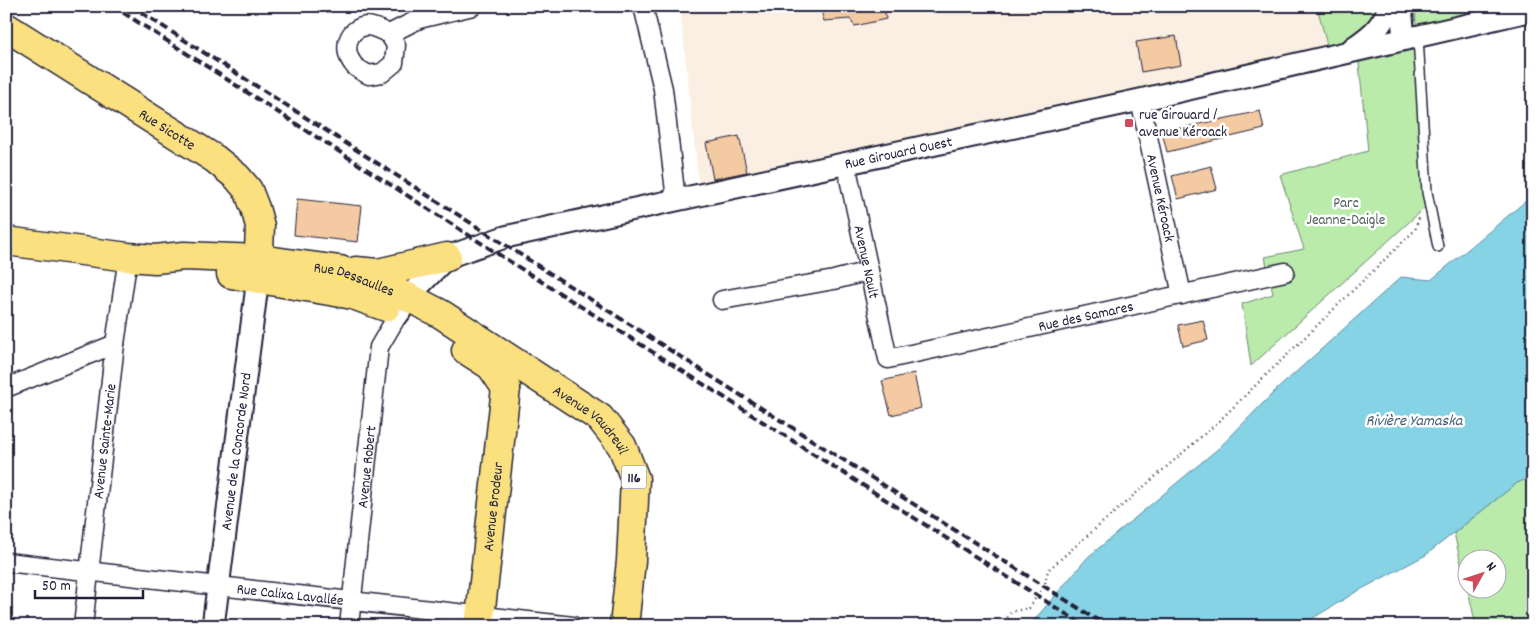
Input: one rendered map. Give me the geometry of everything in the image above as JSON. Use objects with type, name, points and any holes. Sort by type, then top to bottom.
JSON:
[{"type":"main road","name":"Rue Sicotte","points":[[6,27],[215,159],[237,177],[248,190],[260,226],[258,268]]},
{"type":"main road","name":"Rue Dessaulles","points":[[6,241],[141,258],[184,256],[258,268],[353,296],[441,314],[533,375]]},
{"type":"main road","points":[[340,270],[378,273],[447,256]]},
{"type":"main road","name":"Rue Dessaulles","points":[[258,268],[340,270],[403,305],[446,337],[490,366],[506,388]]},
{"type":"main road","points":[[506,388],[518,378],[533,375]]},
{"type":"main road","name":"Avenue Vaudreuil","points":[[533,375],[600,418],[622,446],[635,479],[631,561],[624,626]]},
{"type":"main road","name":"Avenue Brodeur","points":[[480,620],[506,388]]},
{"type":"street","points":[[389,34],[411,14],[419,19],[473,6]]},
{"type":"street","points":[[643,6],[663,89],[676,200]]},
{"type":"street","points":[[1348,51],[1368,38],[1384,22],[1390,6]]},
{"type":"street","points":[[1402,6],[1411,37]]},
{"type":"street","name":"Rue Girouard Ouest","points":[[447,256],[505,237],[1140,100],[1533,10]]},
{"type":"street","name":"Avenue Kéroack","points":[[1140,100],[1182,295]]},
{"type":"street","name":"Avenue Nault","points":[[846,164],[888,359]]},
{"type":"street","points":[[403,305],[447,256]]},
{"type":"street","name":"Avenue Sainte-Marie","points":[[83,626],[115,344],[141,258]]},
{"type":"street","name":"Avenue de la Concorde Nord","points":[[213,626],[258,268]]},
{"type":"street","points":[[722,300],[834,280],[869,271]]},
{"type":"street","name":"Rue des Samares","points":[[888,359],[1285,272]]},
{"type":"street","name":"Avenue Robert","points":[[349,626],[379,347],[403,305]]},
{"type":"street","points":[[6,388],[115,344]]},
{"type":"street","name":"Rue Calixa Lavallée","points":[[6,562],[352,601],[480,620],[574,626]]},
{"type":"lane","points":[[1411,37],[1427,192],[1438,247]]},
{"type":"path","points":[[1002,626],[1011,612],[1029,608],[1045,584],[1048,570],[1217,422],[1415,230],[1427,192]]},
{"type":"shaded area","points":[[680,6],[1317,6],[1328,49],[699,188]]},
{"type":"green space","points":[[1317,6],[1385,6],[1380,19],[1347,42],[1328,49]]},
{"type":"green space","name":"Parc Jeanne-Daigle","points":[[1415,6],[1533,6],[1418,39],[1430,203],[1251,366],[1242,304],[1273,294],[1265,257],[1304,249],[1280,175],[1368,151],[1358,54],[1417,39]]},
{"type":"green space","points":[[1533,476],[1533,619],[1524,626],[1476,626],[1470,600],[1506,600],[1506,550],[1458,550],[1454,533],[1517,483]]},
{"type":"water","name":"Rivière Yamaska","points":[[1533,195],[1533,476],[1517,483],[1426,555],[1356,592],[1300,626],[1029,626],[1088,557],[1220,447],[1274,392],[1401,277],[1431,280]]},
{"type":"building","points":[[820,6],[884,6],[886,19],[855,26],[850,19],[824,21]]},
{"type":"building","points":[[1176,36],[1181,65],[1141,72],[1136,42]]},
{"type":"building","points":[[1260,111],[1264,129],[1167,152],[1162,132]]},
{"type":"building","points":[[739,136],[747,172],[713,179],[706,143]]},
{"type":"building","points":[[1211,166],[1217,189],[1178,199],[1172,176]]},
{"type":"building","points":[[297,199],[362,206],[358,242],[294,235]]},
{"type":"building","points":[[1203,320],[1208,340],[1183,346],[1178,325]]},
{"type":"building","points":[[914,373],[921,408],[891,415],[882,381]]},
{"type":"railway","points":[[113,6],[509,261],[1085,626]]},
{"type":"railway","points":[[131,6],[742,396],[1107,626]]},
{"type":"place","name":"rue Girouard / avenue Kéroack","points":[[1129,123]]}]
